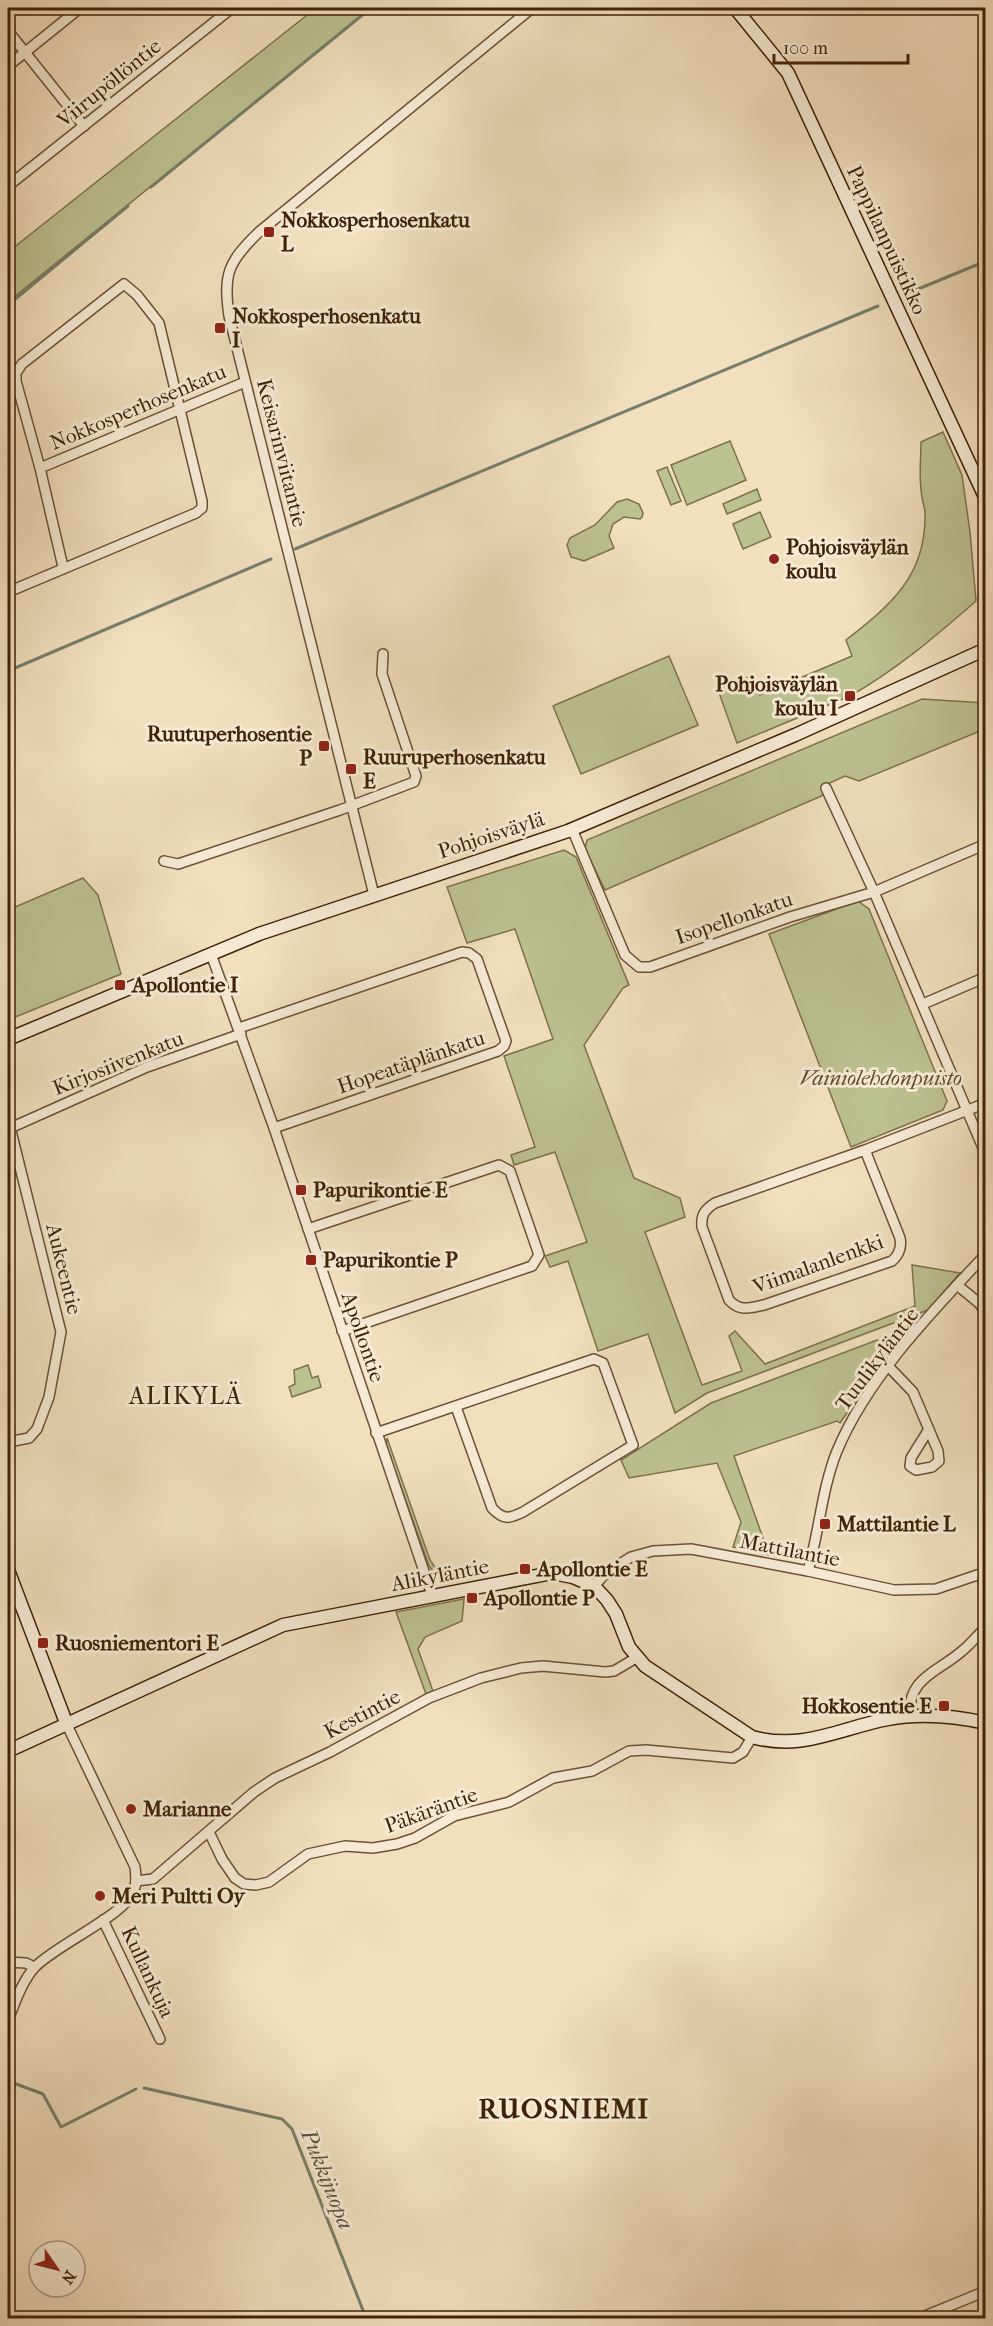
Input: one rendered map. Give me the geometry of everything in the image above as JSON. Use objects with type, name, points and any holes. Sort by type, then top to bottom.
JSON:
[{"type":"street","points":[[8,66],[80,8]]},
{"type":"street","name":"Viirupöllöntie","points":[[8,186],[232,8]]},
{"type":"street","name":"Keisarinviitantie","points":[[375,895],[245,382],[225,291],[231,266],[242,249],[258,232],[532,8]]},
{"type":"street","name":"Pappilanpuistikko","points":[[735,8],[788,73],[986,499]]},
{"type":"street","points":[[8,31],[84,126]]},
{"type":"street","points":[[8,592],[63,567],[77,564],[185,518],[202,508],[159,323],[154,314],[123,284],[22,364],[16,374],[40,468]]},
{"type":"street","name":"Nokkosperhosenkatu","points":[[63,567],[40,468],[245,382]]},
{"type":"street","name":"Pohjoisväylä","points":[[8,1039],[259,934],[572,829],[763,749],[984,649]]},
{"type":"street","points":[[164,861],[178,864],[414,782],[416,776],[382,674],[383,654]]},
{"type":"street","points":[[826,788],[923,1004],[986,1155]]},
{"type":"street","name":"Isopellonkatu","points":[[572,829],[625,955],[639,967],[650,968],[790,917],[874,892],[986,844]]},
{"type":"street","name":"Hopeatäplänkatu","points":[[240,1031],[462,952],[469,953],[477,959],[488,989],[506,1041],[498,1051],[274,1128]]},
{"type":"street","name":"Apollontie","points":[[211,954],[274,1128],[432,1595]]},
{"type":"street","points":[[923,1004],[986,977]]},
{"type":"street","name":"Kirjosiivenkatu","points":[[8,1126],[147,1067],[240,1031]]},
{"type":"street","name":"Viimalanlenkki","points":[[865,1150],[900,1238],[901,1244],[896,1257],[892,1261],[764,1305],[743,1310],[734,1305],[729,1300],[702,1227],[701,1219],[705,1209],[715,1203],[865,1150],[986,1103]]},
{"type":"street","name":"Aukeentie","points":[[8,1126],[61,1332],[49,1397],[37,1429],[29,1438],[8,1442]]},
{"type":"street","points":[[308,1229],[499,1165],[510,1171],[539,1255],[532,1266],[342,1331]]},
{"type":"street","name":"Tuulikyläntie","points":[[808,1571],[836,1453],[851,1422],[889,1367],[957,1285],[986,1254]]},
{"type":"street","points":[[957,1285],[979,1303],[986,1313]]},
{"type":"street","points":[[376,1432],[594,1359],[603,1363],[633,1445],[510,1518],[499,1516],[492,1508],[456,1407]]},
{"type":"street","points":[[889,1367],[913,1392],[929,1430]]},
{"type":"street","name":"Mattilantie","points":[[594,1586],[618,1564],[631,1557],[653,1551],[691,1549],[894,1590],[936,1589],[986,1572]]},
{"type":"street","points":[[8,1570],[67,1725],[135,1867],[136,1881],[135,1890],[129,1899],[103,1920],[34,1967],[21,1989],[8,2020]]},
{"type":"street","name":"Alikyläntie","points":[[8,1751],[284,1625],[552,1573],[573,1576],[594,1586],[616,1614],[629,1647],[636,1658],[752,1737],[788,1742],[814,1740],[887,1719],[910,1716],[946,1716],[986,1723]]},
{"type":"street","points":[[910,1716],[916,1687],[934,1669],[961,1652],[986,1628]]},
{"type":"street","name":"Kestintie","points":[[136,1881],[153,1879],[254,1792],[275,1778],[330,1752],[429,1698],[481,1678],[521,1668],[543,1666],[605,1672],[614,1671],[636,1658]]},
{"type":"street","name":"Päkäräntie","points":[[209,1832],[222,1859],[236,1878],[244,1884],[256,1885],[269,1882],[308,1854],[345,1846],[373,1848],[398,1844],[415,1838],[454,1816],[509,1802],[553,1778],[592,1771],[629,1751],[646,1750],[733,1758],[743,1752],[752,1737]]},
{"type":"street","name":"Kullankuja","points":[[103,1920],[160,2039]]},
{"type":"street","points":[[8,1962],[26,1963],[34,1967]]},
{"type":"street","points":[[920,2319],[986,2291]]},
{"type":"green space","points":[[316,8],[371,8],[8,302],[8,252]]},
{"type":"green space","points":[[943,432],[962,475],[976,601],[931,640],[867,686],[850,696],[737,743],[718,690],[751,676],[760,695],[852,656],[846,640],[878,614],[903,587],[920,554],[924,534],[925,512],[920,477],[921,442]]},
{"type":"green space","points":[[730,441],[746,480],[687,505],[671,465]]},
{"type":"green space","points":[[667,467],[681,501],[671,505],[657,471]]},
{"type":"green space","points":[[757,489],[761,500],[727,514],[723,504]]},
{"type":"green space","points":[[627,499],[639,504],[643,513],[642,517],[640,519],[624,517],[613,524],[609,536],[614,548],[584,561],[571,557],[567,545],[570,538],[595,525],[617,502]]},
{"type":"green space","points":[[760,512],[771,537],[743,549],[733,524]]},
{"type":"green space","points":[[669,656],[698,725],[581,774],[553,706]]},
{"type":"green space","points":[[922,699],[985,703],[985,729],[859,781],[845,776],[823,786],[826,794],[605,890],[585,849],[587,840]]},
{"type":"green space","points":[[564,850],[576,857],[629,985],[623,988],[584,1045],[634,1178],[680,1198],[685,1217],[645,1232],[702,1385],[742,1371],[729,1336],[735,1331],[765,1364],[915,1306],[912,1265],[960,1273],[928,1310],[707,1393],[675,1413],[648,1334],[598,1351],[568,1261],[550,1267],[545,1256],[587,1242],[555,1152],[514,1165],[511,1155],[535,1147],[504,1056],[553,1039],[515,929],[467,943],[447,887]]},
{"type":"green space","points":[[83,878],[98,895],[121,974],[8,1020],[8,910]]},
{"type":"green space","name":"Vainiolehdonpuisto","points":[[858,901],[869,909],[947,1101],[943,1110],[851,1147],[769,934]]},
{"type":"green space","points":[[877,1340],[890,1350],[840,1423],[837,1421],[734,1456],[769,1555],[733,1547],[741,1522],[717,1463],[629,1478],[621,1460],[711,1403]]},
{"type":"green space","points":[[308,1365],[312,1378],[318,1376],[321,1387],[292,1397],[289,1387],[295,1384],[294,1370]]},
{"type":"green space","points":[[387,1438],[430,1560],[441,1576],[437,1577],[429,1566],[386,1445]]},
{"type":"green space","points":[[464,1599],[462,1621],[425,1637],[418,1649],[433,1691],[426,1694],[396,1612]]},
{"type":"waterway","points":[[151,187],[371,8]]},
{"type":"waterway","points":[[8,305],[128,206]]},
{"type":"waterway","points":[[906,294],[986,261]]},
{"type":"waterway","points":[[295,549],[878,306]]},
{"type":"waterway","points":[[8,671],[271,559]]},
{"type":"waterway","name":"Pukkijuopa","points":[[8,2081],[43,2094],[61,2127],[136,2089]]},
{"type":"waterway","name":"Pukkijuopa","points":[[144,2088],[282,2119],[292,2129],[366,2318]]},
{"type":"place","name":"Nokkosperhosenkatu L","points":[[269,232]]},
{"type":"place","name":"Nokkosperhosenkatu I","points":[[220,328]]},
{"type":"place","name":"Pohjoisväylän koulu","points":[[774,559]]},
{"type":"place","name":"Pohjoisväylän koulu I","points":[[850,696]]},
{"type":"place","name":"Ruutuperhosentie P","points":[[324,746]]},
{"type":"place","name":"Ruuruperhosenkatu E","points":[[351,769]]},
{"type":"place","name":"Apollontie I","points":[[120,985]]},
{"type":"place","name":"Papurikontie E","points":[[301,1190]]},
{"type":"place","name":"Papurikontie P","points":[[311,1260]]},
{"type":"place","name":"Mattilantie L","points":[[825,1524]]},
{"type":"place","name":"Apollontie E","points":[[525,1569]]},
{"type":"place","name":"Apollontie P","points":[[472,1598]]},
{"type":"place","name":"Ruosniementori E","points":[[43,1643]]},
{"type":"place","name":"Hokkosentie E","points":[[944,1706]]},
{"type":"place","name":"Marianne","points":[[131,1809]]},
{"type":"place","name":"Meri Pultti Oy","points":[[100,1896]]},
{"type":"district","name":"ALIKYLÄ","points":[[186,1396]]},
{"type":"district","name":"RUOSNIEMI","points":[[564,2109]]}]
